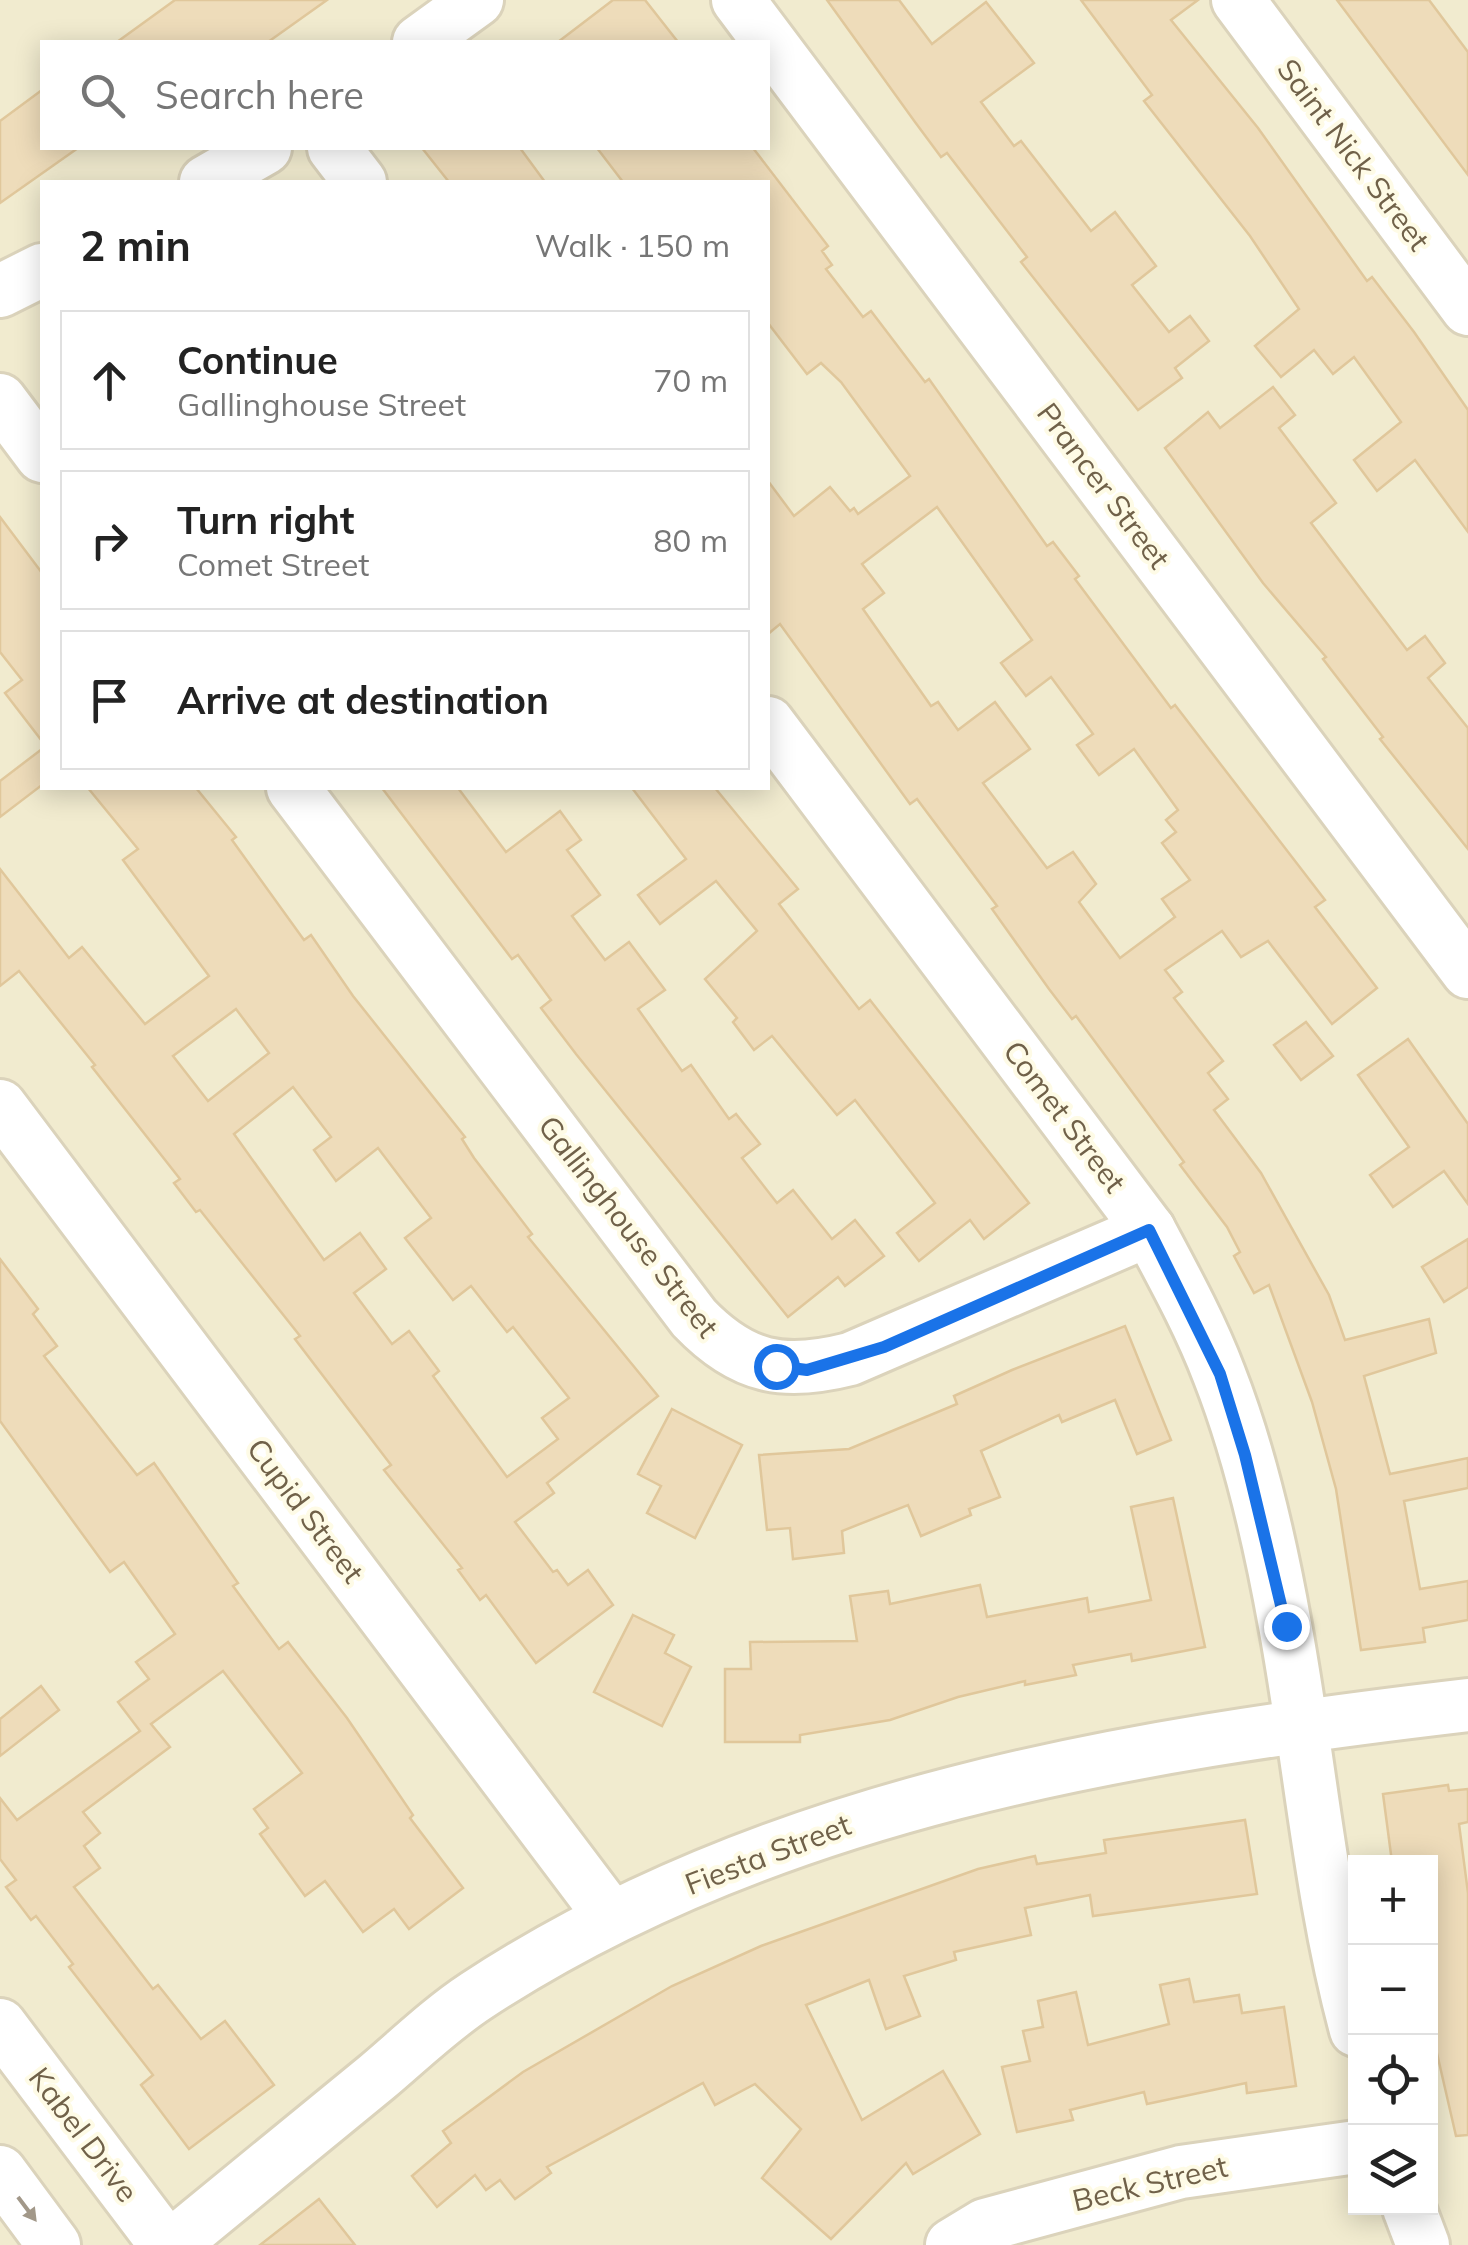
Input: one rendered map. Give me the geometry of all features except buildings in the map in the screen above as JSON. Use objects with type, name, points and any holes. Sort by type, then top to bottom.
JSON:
[{"type":"street","points":[[421,40],[477,0]]},
{"type":"street","name":"Prancer Street","points":[[738,0],[768,40]]},
{"type":"street","name":"Saint Nick Street","points":[[1238,0],[1468,309]]},
{"type":"street","name":"Prancer Street","points":[[770,43],[1468,972]]},
{"type":"street","points":[[209,180],[262,150]]},
{"type":"street","points":[[336,150],[358,180]]},
{"type":"street","points":[[0,291],[40,271]]},
{"type":"street","points":[[0,400],[40,453]]},
{"type":"street","name":"Comet Street","points":[[770,726],[1149,1230],[1220,1374],[1245,1455],[1286,1626],[1338,1966],[1348,2002]]},
{"type":"street","name":"Gallinghouse Street","points":[[295,790],[665,1280],[722,1348],[750,1361],[807,1370],[850,1359],[1149,1230]]},
{"type":"street","name":"Cupid Street","points":[[0,1106],[611,1917]]},
{"type":"street","name":"Fiesta Street","points":[[169,2245],[474,1997],[611,1917],[849,1822],[972,1785],[1300,1724],[1468,1704]]},
{"type":"street","name":"Kabel Drive","points":[[0,2025],[169,2245]]},
{"type":"street","name":"Beck Street","points":[[952,2245],[984,2225],[1182,2172],[1348,2148]]},
{"type":"street","points":[[0,2172],[54,2245]]},
{"type":"street","points":[[1412,2215],[1423,2245]]},
{"type":"shaded area","points":[[0,0],[1468,0],[1468,2245],[0,2245]]},
{"type":"route","points":[[776,1366],[807,1370],[884,1347],[1149,1230],[1220,1374],[1245,1455],[1286,1626]]}]
